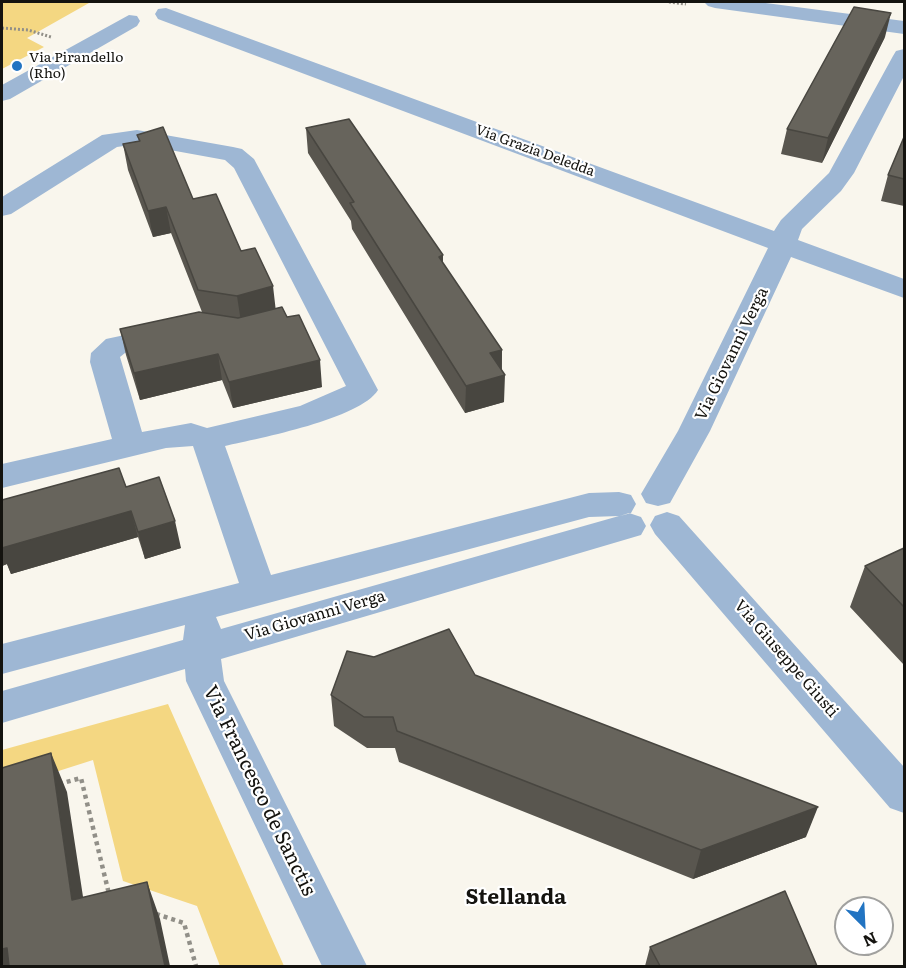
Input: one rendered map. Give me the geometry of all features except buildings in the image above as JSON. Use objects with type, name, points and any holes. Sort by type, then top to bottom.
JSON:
[{"type":"street","points":[[715,2],[904,28]]},
{"type":"street","points":[[110,6],[113,16],[129,21],[149,20],[170,8]]},
{"type":"street","name":"Via Grazia Deledda","points":[[170,8],[904,288]]},
{"type":"street","points":[[2,94],[129,21]]},
{"type":"street","name":"Via Giovanni Verga","points":[[663,509],[694,431],[790,226],[832,186],[841,173],[904,56]]},
{"type":"street","points":[[2,208],[111,140],[137,137],[232,154],[245,164],[311,315],[363,390],[349,401],[207,439],[192,434],[130,445],[2,476]]},
{"type":"street","points":[[130,445],[105,362],[106,353],[116,346],[193,329]]},
{"type":"street","points":[[207,439],[260,592]]},
{"type":"street","points":[[2,659],[204,608],[405,552],[589,505],[624,515],[653,531],[663,509]]},
{"type":"street","name":"Via Giuseppe Giusti","points":[[663,509],[904,795]]},
{"type":"street","name":"Via Giovanni Verga","points":[[2,706],[201,648],[624,515]]},
{"type":"street","name":"Via Francesco de Sanctis","points":[[204,608],[201,648],[205,681],[345,966]]},
{"type":"path","points":[[2,28],[28,30],[58,40]]},
{"type":"path","points":[[47,788],[81,778],[111,900]]},
{"type":"path","points":[[153,913],[184,923],[196,966]]},
{"type":"shaded area","points":[[2,2],[89,3],[27,38],[44,47],[2,69]]},
{"type":"shaded area","points":[[168,704],[284,966],[220,966],[197,906],[123,881],[93,760],[2,789],[2,750]]},
{"type":"place","name":"Via Pirandello (Rho)","points":[[17,66]]},
{"type":"district","name":"Stellanda","points":[[516,898]]}]
